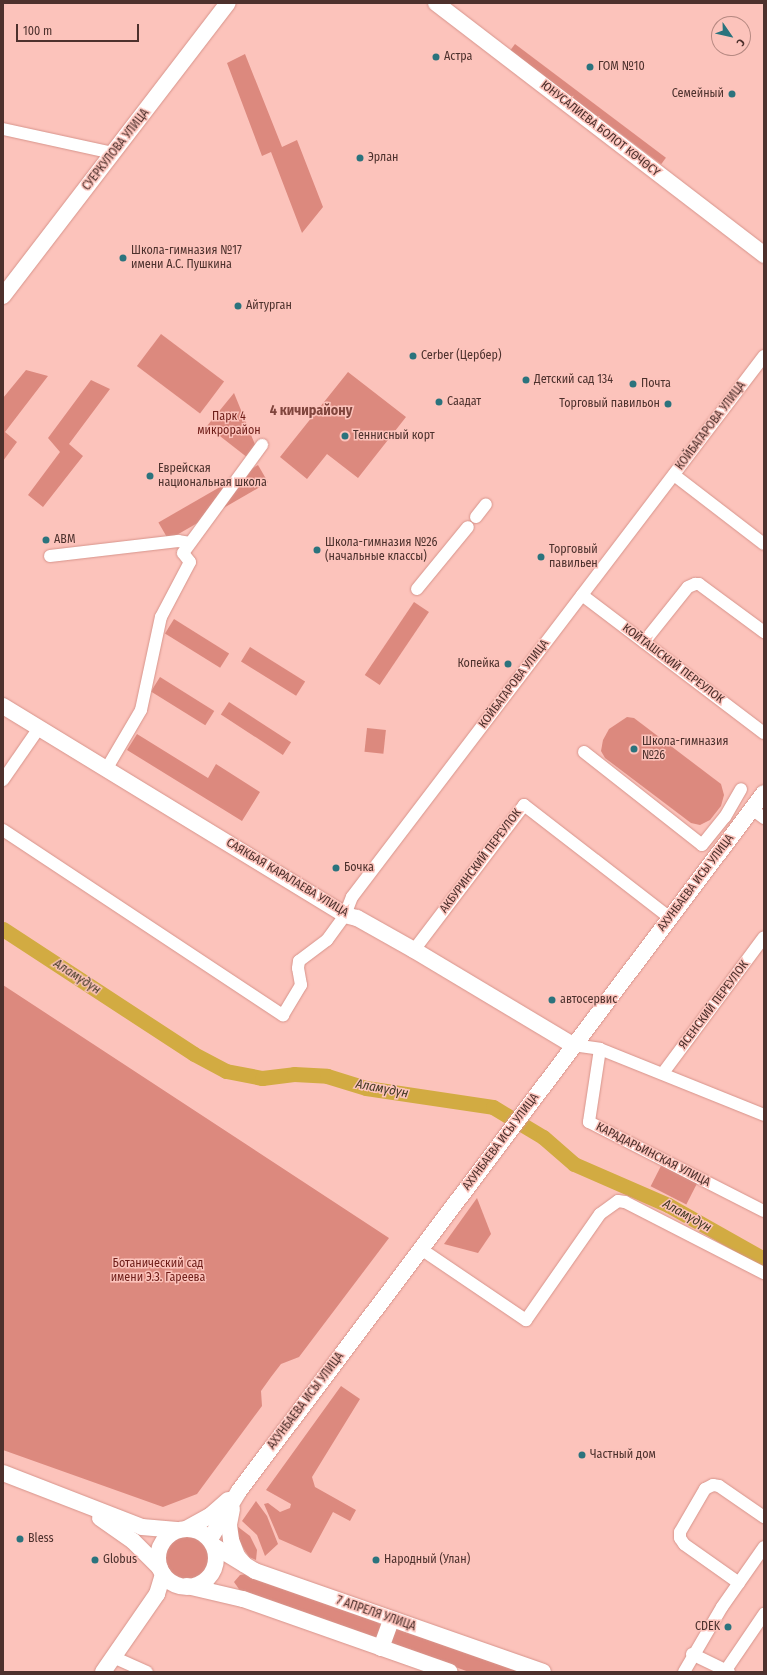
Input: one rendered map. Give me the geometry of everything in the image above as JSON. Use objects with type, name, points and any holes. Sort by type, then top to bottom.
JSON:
[{"type":"main road","name":"СУЕРКУЛОВА УЛИЦА","points":[[3,296],[228,3]]},
{"type":"main road","name":"ЮНУСАЛИЕВА БОЛОТ КӨЧӨСҮ","points":[[436,3],[764,255]]},
{"type":"main road","name":"САЯКБАЯ КАРАЛАЕВА УЛИЦА","points":[[3,706],[107,768],[345,915],[357,918],[414,950],[573,1046]]},
{"type":"main road","name":"АХУНБАЕВА ИСЫ УЛИЦА","points":[[212,1543],[239,1491],[497,1146],[670,918],[758,813],[764,793]]},
{"type":"main road","points":[[3,1473],[142,1527],[182,1529],[203,1533],[212,1543],[216,1562],[209,1577],[203,1582],[184,1586],[151,1603]]},
{"type":"main road","name":"АХУНБАЕВА ИСЫ УЛИЦА","points":[[182,1529],[211,1515],[239,1491]]},
{"type":"main road","points":[[239,1491],[230,1514],[229,1525],[231,1540],[237,1556],[247,1567]]},
{"type":"main road","points":[[81,1504],[133,1541],[162,1571],[184,1586],[243,1599],[450,1672]]},
{"type":"main road","points":[[102,1672],[158,1594],[162,1571],[160,1548],[170,1534],[182,1529]]},
{"type":"main road","name":"7 АПРЕЛЯ УЛИЦА","points":[[212,1543],[247,1567],[391,1620],[543,1672]]},
{"type":"main road","points":[[381,1648],[391,1620]]},
{"type":"street","points":[[3,129],[113,153]]},
{"type":"street","name":"КОЙБАГАРОВА УЛИЦА","points":[[3,830],[283,1015],[302,985],[298,968],[299,961],[327,940],[345,915],[352,897],[764,356]]},
{"type":"street","points":[[107,768],[141,710],[161,617],[190,562],[183,553],[262,445]]},
{"type":"street","points":[[674,475],[764,544]]},
{"type":"street","points":[[417,589],[486,504]]},
{"type":"street","points":[[50,556],[178,541],[190,543]]},
{"type":"street","points":[[644,642],[688,587],[695,584],[699,584],[764,632]]},
{"type":"street","name":"КОЙТАШСКИЙ ПЕРЕУЛОК","points":[[582,596],[764,733]]},
{"type":"street","points":[[3,780],[39,728]]},
{"type":"street","points":[[584,752],[702,845],[725,817],[741,789]]},
{"type":"street","name":"АКБУРИНСКИЙ ПЕРЕУЛОК","points":[[414,950],[524,805],[670,918]]},
{"type":"street","name":"ЯСЕНСКИЙ ПЕРЕУЛОК","points":[[663,1073],[764,937]]},
{"type":"street","points":[[573,1046],[600,1049],[663,1073],[764,1115]]},
{"type":"street","name":"КАРАДАРЬИНСКАЯ УЛИЦА","points":[[600,1049],[589,1122],[764,1211]]},
{"type":"street","points":[[421,1249],[526,1320],[600,1214],[618,1201],[625,1202],[764,1273]]},
{"type":"street","points":[[739,1583],[684,1544],[680,1538],[680,1532],[705,1490],[713,1485],[719,1486],[764,1517]]},
{"type":"street","points":[[684,1672],[692,1654],[764,1548]]},
{"type":"street","points":[[692,1654],[727,1671],[764,1614]]},
{"type":"street","points":[[113,1657],[142,1671]]},
{"type":"green space","points":[[515,44],[666,158],[661,164],[510,50]]},
{"type":"green space","points":[[245,54],[282,147],[297,140],[323,207],[302,233],[271,152],[262,156],[227,63]]},
{"type":"green space","points":[[161,334],[224,382],[200,413],[137,366]]},
{"type":"green space","points":[[26,370],[48,376],[5,432],[17,442],[3,461],[3,398]]},
{"type":"green space","name":"Теннисный корт","points":[[348,372],[406,417],[358,478],[327,454],[307,479],[280,457]]},
{"type":"green space","points":[[91,380],[110,389],[69,444],[83,456],[43,507],[28,495],[60,452],[48,438]]},
{"type":"green space","name":"Парк 4 микрорайон","points":[[234,393],[256,447],[248,458],[207,426]]},
{"type":"green space","points":[[258,465],[268,482],[168,540],[158,522]]},
{"type":"green space","points":[[414,602],[429,612],[380,685],[365,675]]},
{"type":"green space","points":[[174,619],[229,653],[220,668],[165,633]]},
{"type":"green space","points":[[250,647],[305,681],[296,696],[241,661]]},
{"type":"green space","points":[[160,677],[214,711],[205,725],[151,691]]},
{"type":"green space","points":[[229,702],[291,742],[283,755],[221,715]]},
{"type":"green space","points":[[627,717],[634,718],[721,784],[724,795],[721,806],[710,820],[700,825],[691,823],[605,758],[601,751],[603,740],[609,729]]},
{"type":"green space","points":[[367,728],[386,730],[383,754],[364,752]]},
{"type":"green space","points":[[137,734],[208,778],[216,764],[260,792],[242,821],[127,750]]},
{"type":"green space","name":"Ботанический сад имени Э.З. Гареева","points":[[3,985],[389,1238],[299,1357],[281,1364],[271,1377],[261,1391],[262,1406],[197,1494],[163,1507],[3,1450]]},
{"type":"green space","points":[[662,1164],[698,1182],[686,1204],[651,1186]]},
{"type":"green space","points":[[477,1198],[491,1234],[478,1253],[444,1244]]},
{"type":"green space","points":[[341,1386],[360,1399],[312,1477],[315,1487],[356,1510],[350,1521],[333,1512],[311,1553],[279,1539],[264,1504],[268,1503],[280,1512],[290,1508],[291,1504],[266,1490]]},
{"type":"green space","points":[[256,1501],[267,1516],[278,1544],[265,1556],[257,1535],[242,1521]]},
{"type":"green space","points":[[233,1523],[250,1536],[257,1550],[256,1560],[249,1557],[237,1538]]},
{"type":"green space","points":[[187,1535],[199,1539],[205,1545],[209,1557],[205,1569],[199,1575],[187,1579],[175,1575],[169,1569],[165,1557],[169,1545],[175,1539]]},
{"type":"green space","points":[[246,1574],[375,1621],[381,1625],[380,1634],[375,1638],[241,1592],[234,1582],[240,1575]]},
{"type":"green space","points":[[394,1629],[400,1629],[526,1672],[469,1672],[398,1646],[389,1641]]},
{"type":"waterway","name":"Аламүдүн","points":[[3,929],[194,1054],[226,1071],[262,1078],[294,1074],[327,1076],[366,1088],[493,1107],[543,1137],[574,1164],[668,1205],[764,1259]]},
{"type":"place","name":"Астра","points":[[436,57]]},
{"type":"place","name":"ГОМ №10","points":[[590,67]]},
{"type":"place","name":"Семейный","points":[[732,94]]},
{"type":"place","name":"Эрлан","points":[[360,158]]},
{"type":"place","name":"Школа-гимназия №17 имени А.С. Пушкина","points":[[123,258]]},
{"type":"place","name":"Айтурган","points":[[238,306]]},
{"type":"place","name":"Cerber (Цербер)","points":[[413,356]]},
{"type":"place","name":"Детский сад 134","points":[[526,380]]},
{"type":"place","name":"Почта","points":[[633,384]]},
{"type":"place","name":"Саадат","points":[[439,402]]},
{"type":"place","name":"Торговый павильон","points":[[668,404]]},
{"type":"place","name":"Теннисный корт","points":[[345,436]]},
{"type":"place","name":"Еврейская национальная школа","points":[[150,476]]},
{"type":"place","name":"ABM","points":[[46,540]]},
{"type":"place","name":"Школа-гимназия №26 (начальные классы)","points":[[317,550]]},
{"type":"place","name":"Торговый павильен","points":[[541,557]]},
{"type":"place","name":"Копейка","points":[[508,664]]},
{"type":"place","name":"Школа-гимназия №26","points":[[634,749]]},
{"type":"place","name":"Бочка","points":[[336,868]]},
{"type":"place","name":"автосервис","points":[[552,1000]]},
{"type":"place","name":"Частный дом","points":[[582,1455]]},
{"type":"place","name":"Bless","points":[[20,1539]]},
{"type":"place","name":"Globus","points":[[95,1560]]},
{"type":"place","name":"Народный (Улан)","points":[[376,1560]]},
{"type":"place","name":"CDEK","points":[[728,1627]]},
{"type":"district","name":"4 кичирайону","points":[[311,411]]}]
